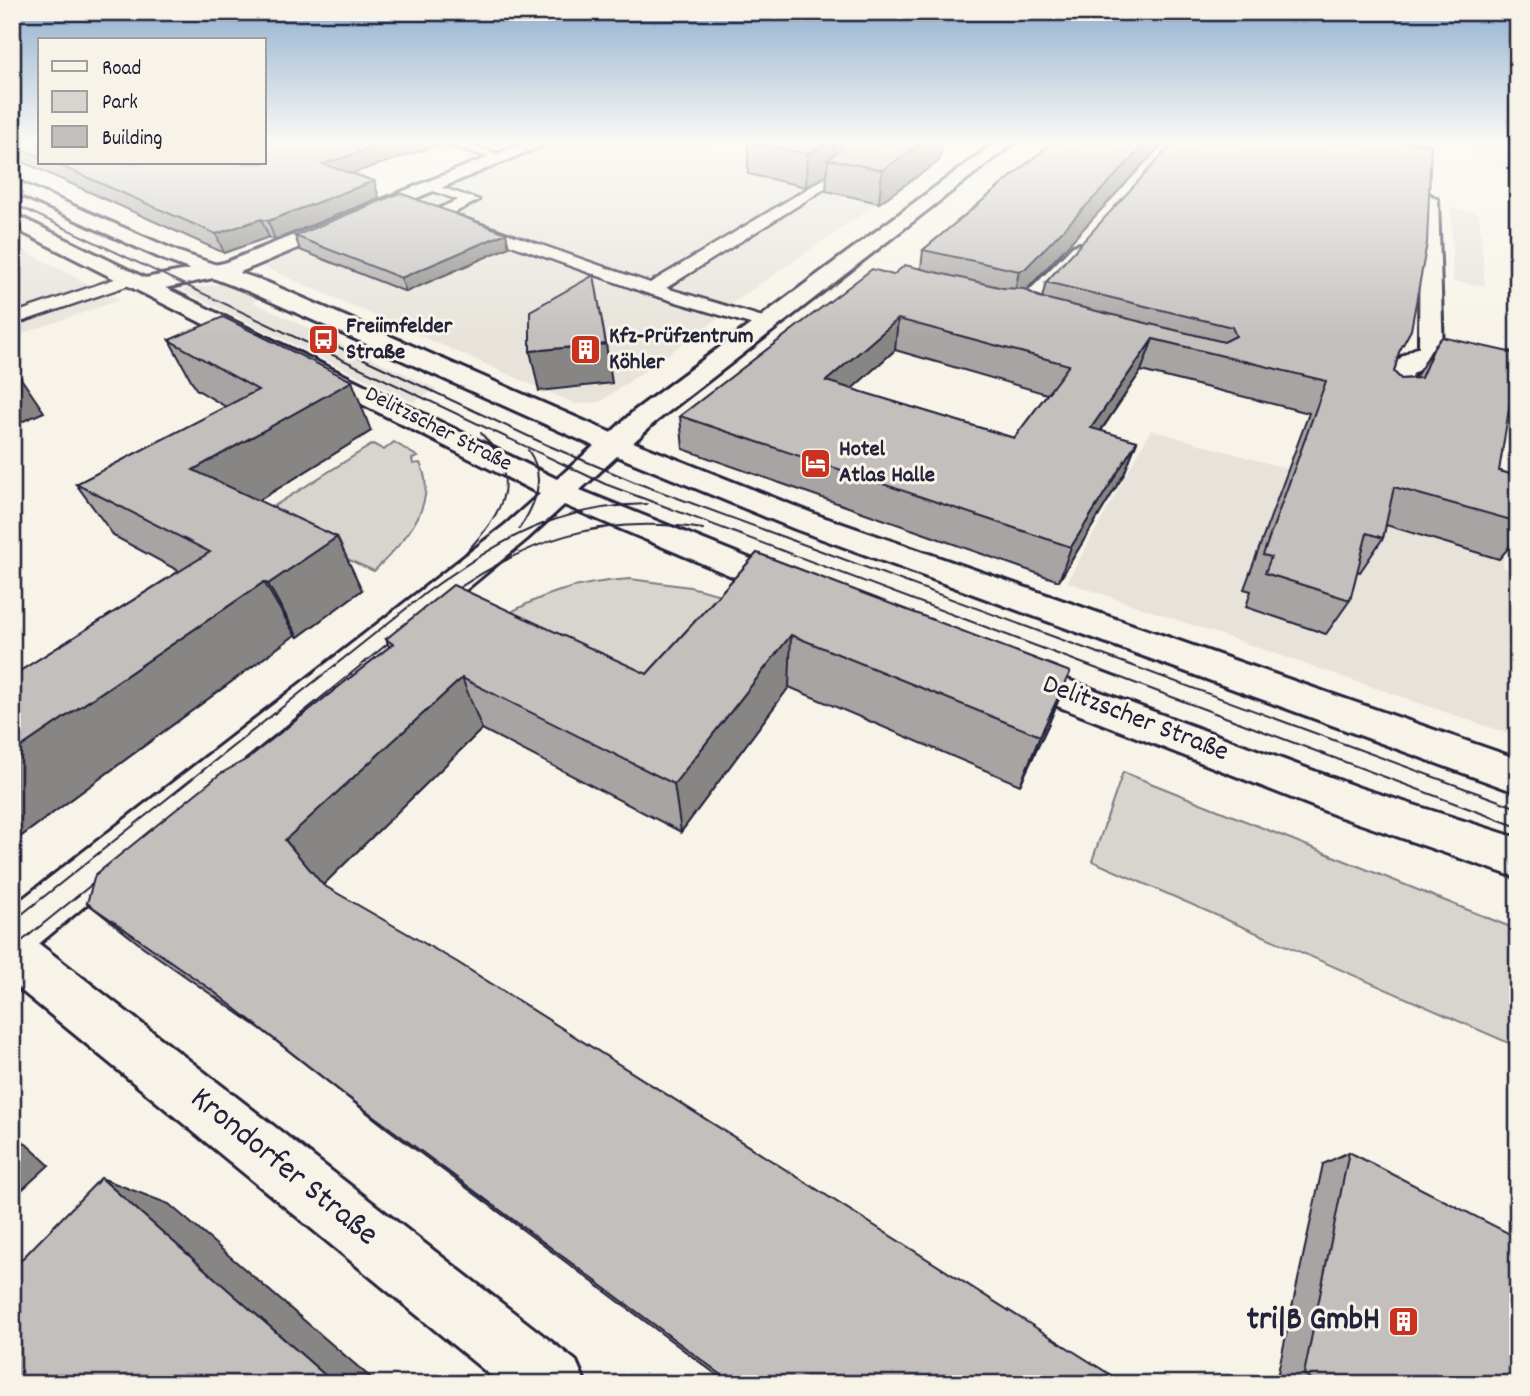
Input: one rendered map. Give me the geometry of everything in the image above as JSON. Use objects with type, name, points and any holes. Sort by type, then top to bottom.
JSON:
[{"type":"street","name":"Delitzscher Straße","points":[[63,207],[172,256],[278,295],[613,444],[806,522],[1518,776]]},
{"type":"street","points":[[138,282],[217,272],[379,207]]},
{"type":"street","points":[[12,936],[562,493],[613,444],[921,207]]},
{"type":"street","points":[[1390,403],[1395,376],[1412,358],[1442,354],[1430,207]]},
{"type":"street","name":"Delitzscher Straße","points":[[12,219],[562,493],[820,600]]},
{"type":"street","points":[[972,303],[1015,310],[1028,306],[1091,239]]},
{"type":"street","points":[[839,270],[861,275]]},
{"type":"street","name":"Delitzscher Straße","points":[[987,663],[1341,799],[1518,858]]},
{"type":"street","name":"Krondorfer Straße","points":[[12,952],[553,1384]]},
{"type":"lane","points":[[455,207],[438,214],[652,289],[767,324]]},
{"type":"lane","points":[[652,289],[785,207]]},
{"type":"lane","points":[[12,320],[138,282]]},
{"type":"lane","points":[[1015,310],[1038,321]]},
{"type":"shaded area","points":[[398,207],[872,207],[731,304],[736,306],[600,402],[576,404],[264,267],[324,237]]},
{"type":"shaded area","points":[[1451,209],[1479,213],[1485,286],[1453,281]]},
{"type":"shaded area","points":[[12,244],[56,267],[120,300],[12,337]]},
{"type":"shaded area","points":[[230,282],[265,296],[253,302],[437,389],[413,402],[181,290]]},
{"type":"shaded area","points":[[1151,430],[1506,531],[1503,567],[1518,572],[1518,737],[1067,582]]},
{"type":"green space","points":[[394,442],[418,457],[412,459],[413,464],[420,463],[425,478],[425,493],[422,508],[407,535],[374,571],[264,522],[268,510],[373,444],[384,450]]},
{"type":"green space","points":[[630,579],[690,587],[737,599],[654,692],[492,624],[524,605],[557,592],[592,583]]},
{"type":"green space","points":[[1123,772],[1518,930],[1518,1047],[1092,861]]},
{"type":"building","points":[[155,207],[305,207],[268,221],[261,219],[216,234]]},
{"type":"building","points":[[365,207],[437,207],[506,233],[401,278],[295,236]]},
{"type":"building","points":[[975,207],[1085,207],[1025,269],[1019,271],[923,250]]},
{"type":"building","points":[[1114,207],[1428,207],[1427,243],[1411,330],[1399,352],[1394,372],[1401,379],[1421,378],[1435,345],[1442,337],[1518,354],[1499,471],[1518,476],[1518,522],[1394,487],[1383,538],[1367,533],[1350,600],[1265,573],[1271,557],[1263,555],[1326,381],[1153,339],[1091,428],[1137,441],[1071,547],[680,416],[872,269],[893,275],[905,265],[1003,288],[1024,289],[1039,297],[1224,342],[1236,336],[1232,327],[1046,282]],"holes":[[[898,319],[1069,365],[1014,438],[826,381]]]},
{"type":"building","points":[[594,275],[606,344],[530,351],[530,311]]},
{"type":"building","points":[[223,317],[352,381],[193,470],[337,537],[268,584],[264,582],[12,753],[12,676],[210,552],[76,484],[258,390],[169,340]]},
{"type":"building","points":[[757,553],[1070,672],[1040,736],[791,635],[674,784],[462,678],[285,840],[323,885],[457,962],[1125,1384],[734,1384],[344,1094],[213,991],[87,903],[95,875],[220,774],[247,759],[393,644],[386,639],[453,585],[647,674]]},
{"type":"building","name":"tri|B GmbH","points":[[1349,1152],[1518,1238],[1518,1384],[1319,1384],[1304,1374]]},
{"type":"building","points":[[101,1178],[335,1384],[12,1384],[12,1269]]},
{"type":"tram line","points":[[21,207],[605,484],[1518,827]]},
{"type":"tram line","points":[[332,344],[547,445],[637,483],[1518,808]]},
{"type":"tram line","points":[[458,561],[495,515],[505,485],[503,468],[495,451],[481,433]]},
{"type":"tram line","points":[[519,529],[537,490],[537,470],[528,450]]},
{"type":"tram line","points":[[12,922],[453,573],[504,542],[557,519],[585,511],[647,504]]},
{"type":"tram line","points":[[443,599],[504,561],[566,536],[630,525],[703,529]]},
{"type":"tram line","points":[[231,771],[402,632]]},
{"type":"tram line","points":[[12,949],[106,873]]},
{"type":"place","name":"Freiimfelder Straße","points":[[323,340]]},
{"type":"place","name":"Kfz-Prüfzentrum Köhler","points":[[586,350]]},
{"type":"place","name":"Hotel Atlas Halle","points":[[816,463]]},
{"type":"place","name":"tri|B GmbH","points":[[1403,1321]]}]
